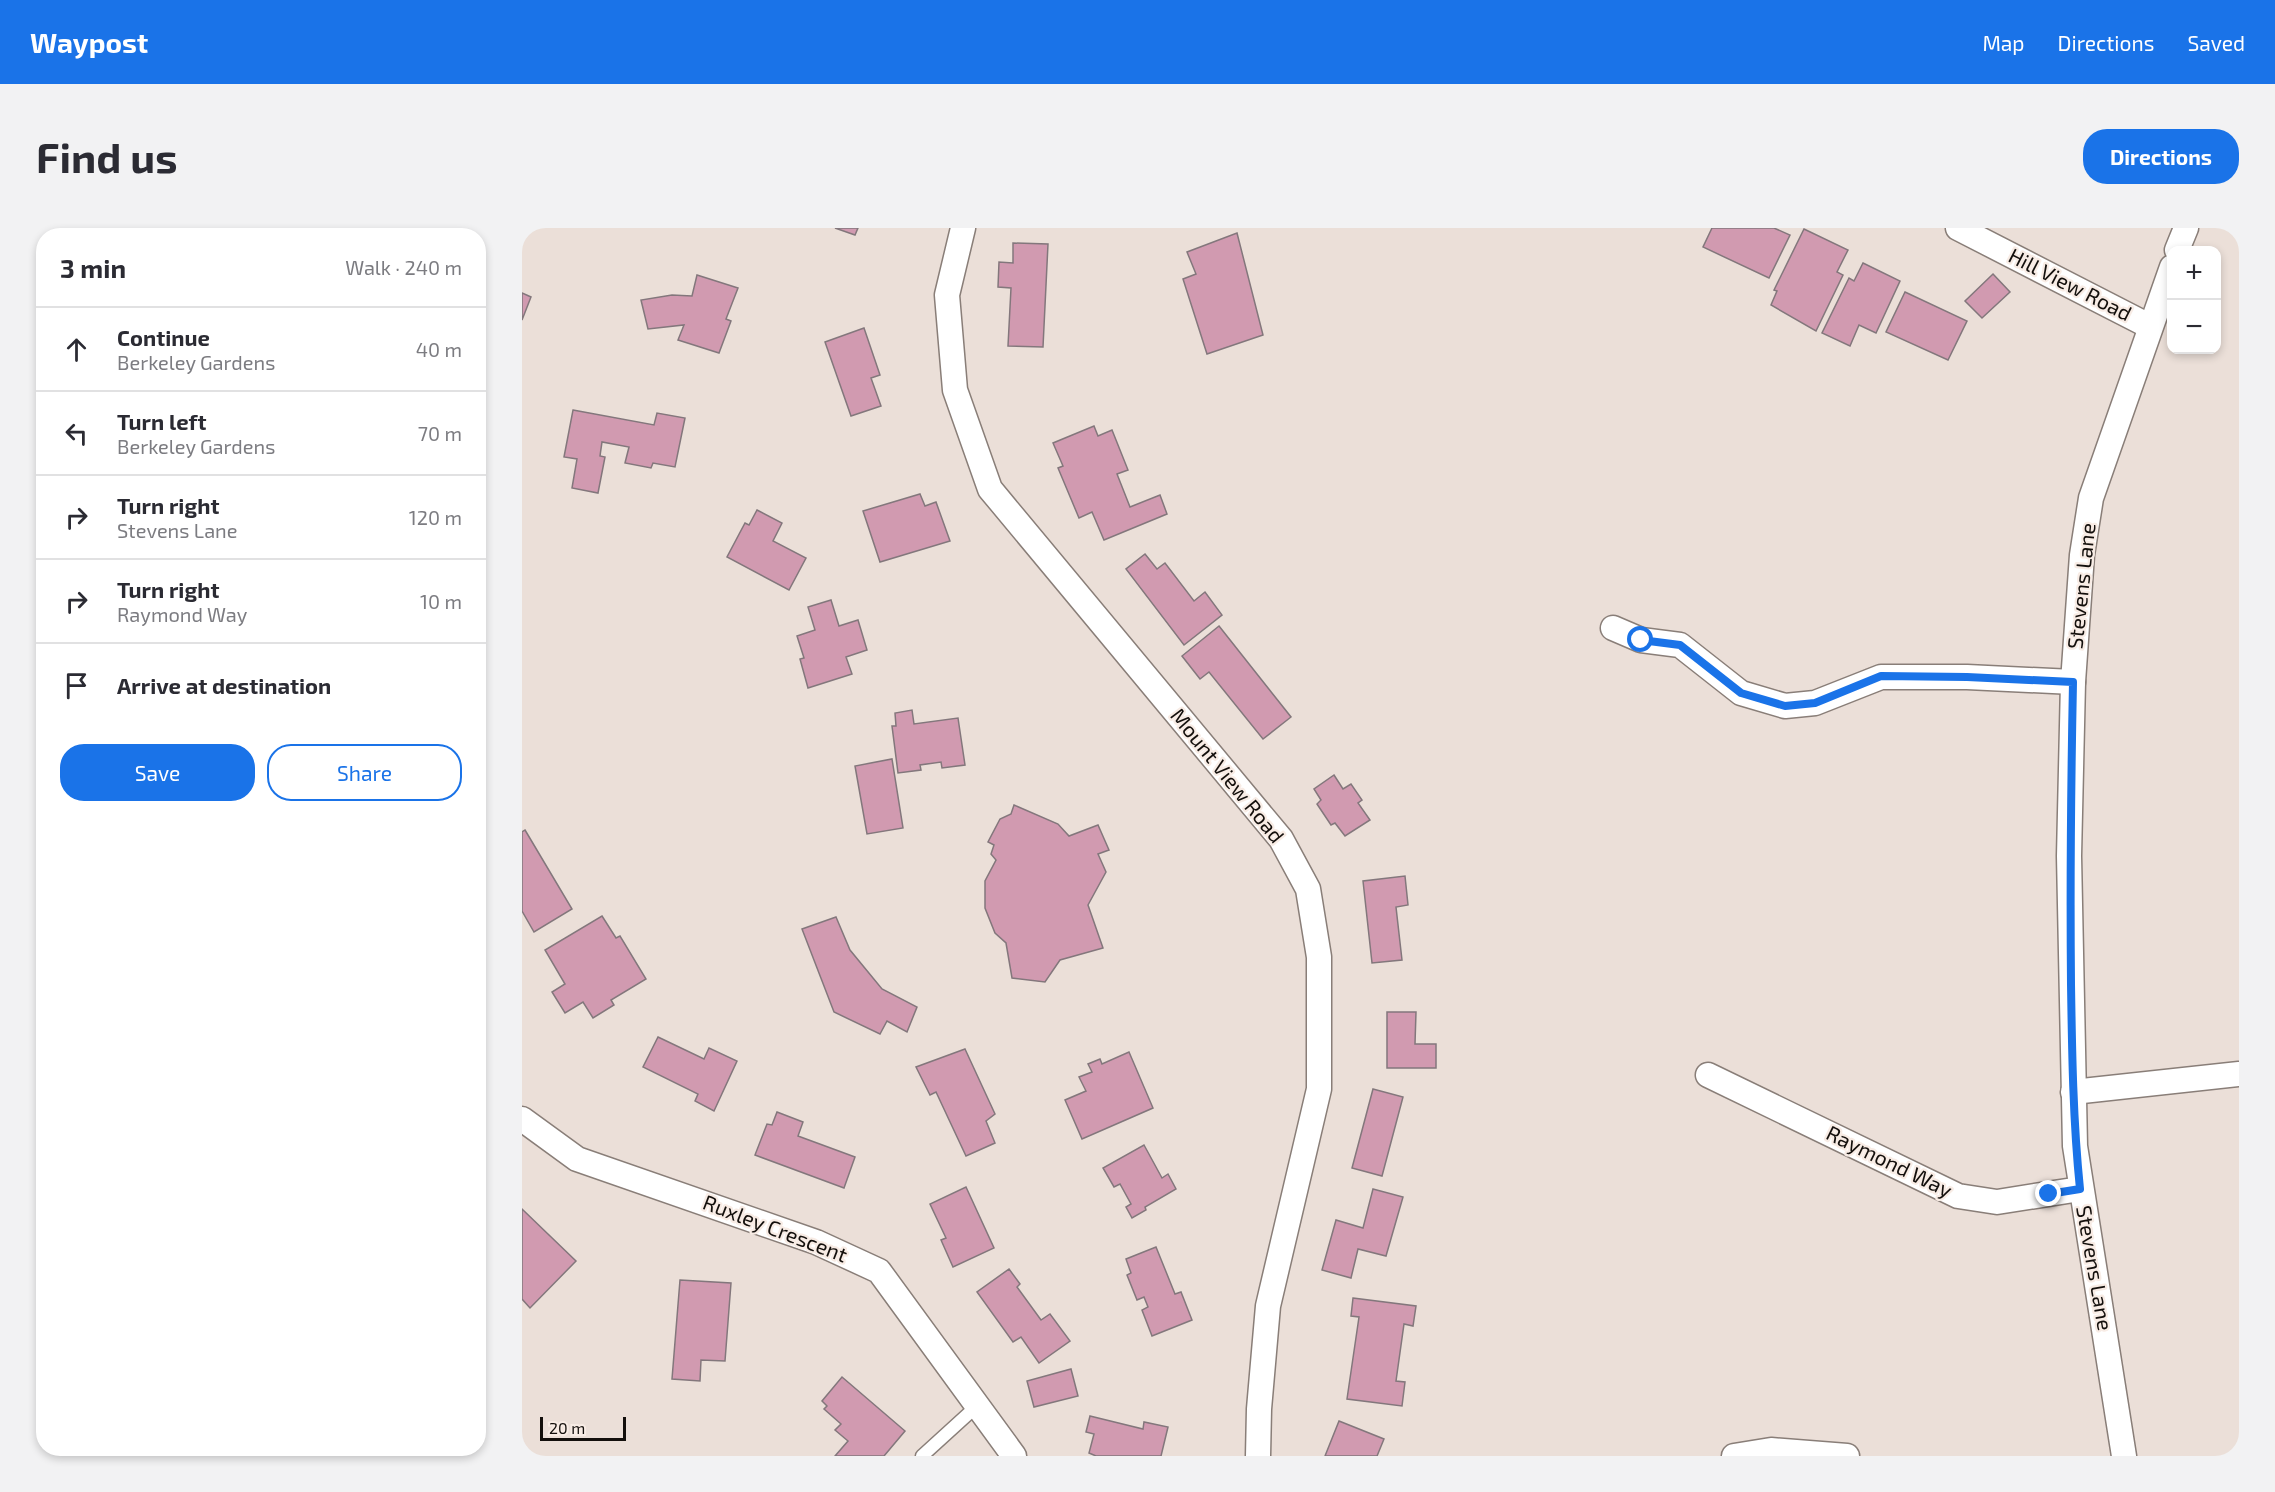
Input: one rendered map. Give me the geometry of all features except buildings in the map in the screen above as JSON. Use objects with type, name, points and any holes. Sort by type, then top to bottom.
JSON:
[{"type":"street","name":"Mount View Road","points":[[963,228],[947,295],[955,390],[990,489],[1281,839],[1308,889],[1319,957],[1319,1089],[1269,1306],[1259,1409],[1258,1456]]},
{"type":"street","name":"Hill View Road","points":[[1958,228],[2150,326]]},
{"type":"street","points":[[2179,246],[2186,228]]},
{"type":"street","name":"Stevens Lane","points":[[2124,1456],[2080,1189],[2073,1092],[2069,856],[2073,682],[2082,555],[2091,498],[2167,280]]},
{"type":"street","points":[[1613,628],[1641,640],[1680,645],[1741,693],[1785,706],[1815,703],[1881,676],[2073,682]]},
{"type":"street","points":[[2073,1092],[2239,1074]]},
{"type":"street","name":"Raymond Way","points":[[1708,1075],[1958,1196],[1997,1202],[2080,1189]]},
{"type":"street","name":"Ruxley Crescent","points":[[522,1119],[577,1159],[816,1242],[879,1271],[978,1405]]},
{"type":"street","points":[[978,1405],[1014,1456]]},
{"type":"street","points":[[1734,1456],[1771,1450],[1847,1456]]},
{"type":"lane","points":[[922,1456],[978,1405]]},
{"type":"route","points":[[1641,640],[1680,645],[1697,661],[1741,693],[1785,706],[1815,703],[1881,676],[2073,682],[2069,856],[2071,1016],[2075,1146],[2080,1189],[2049,1194]]}]
